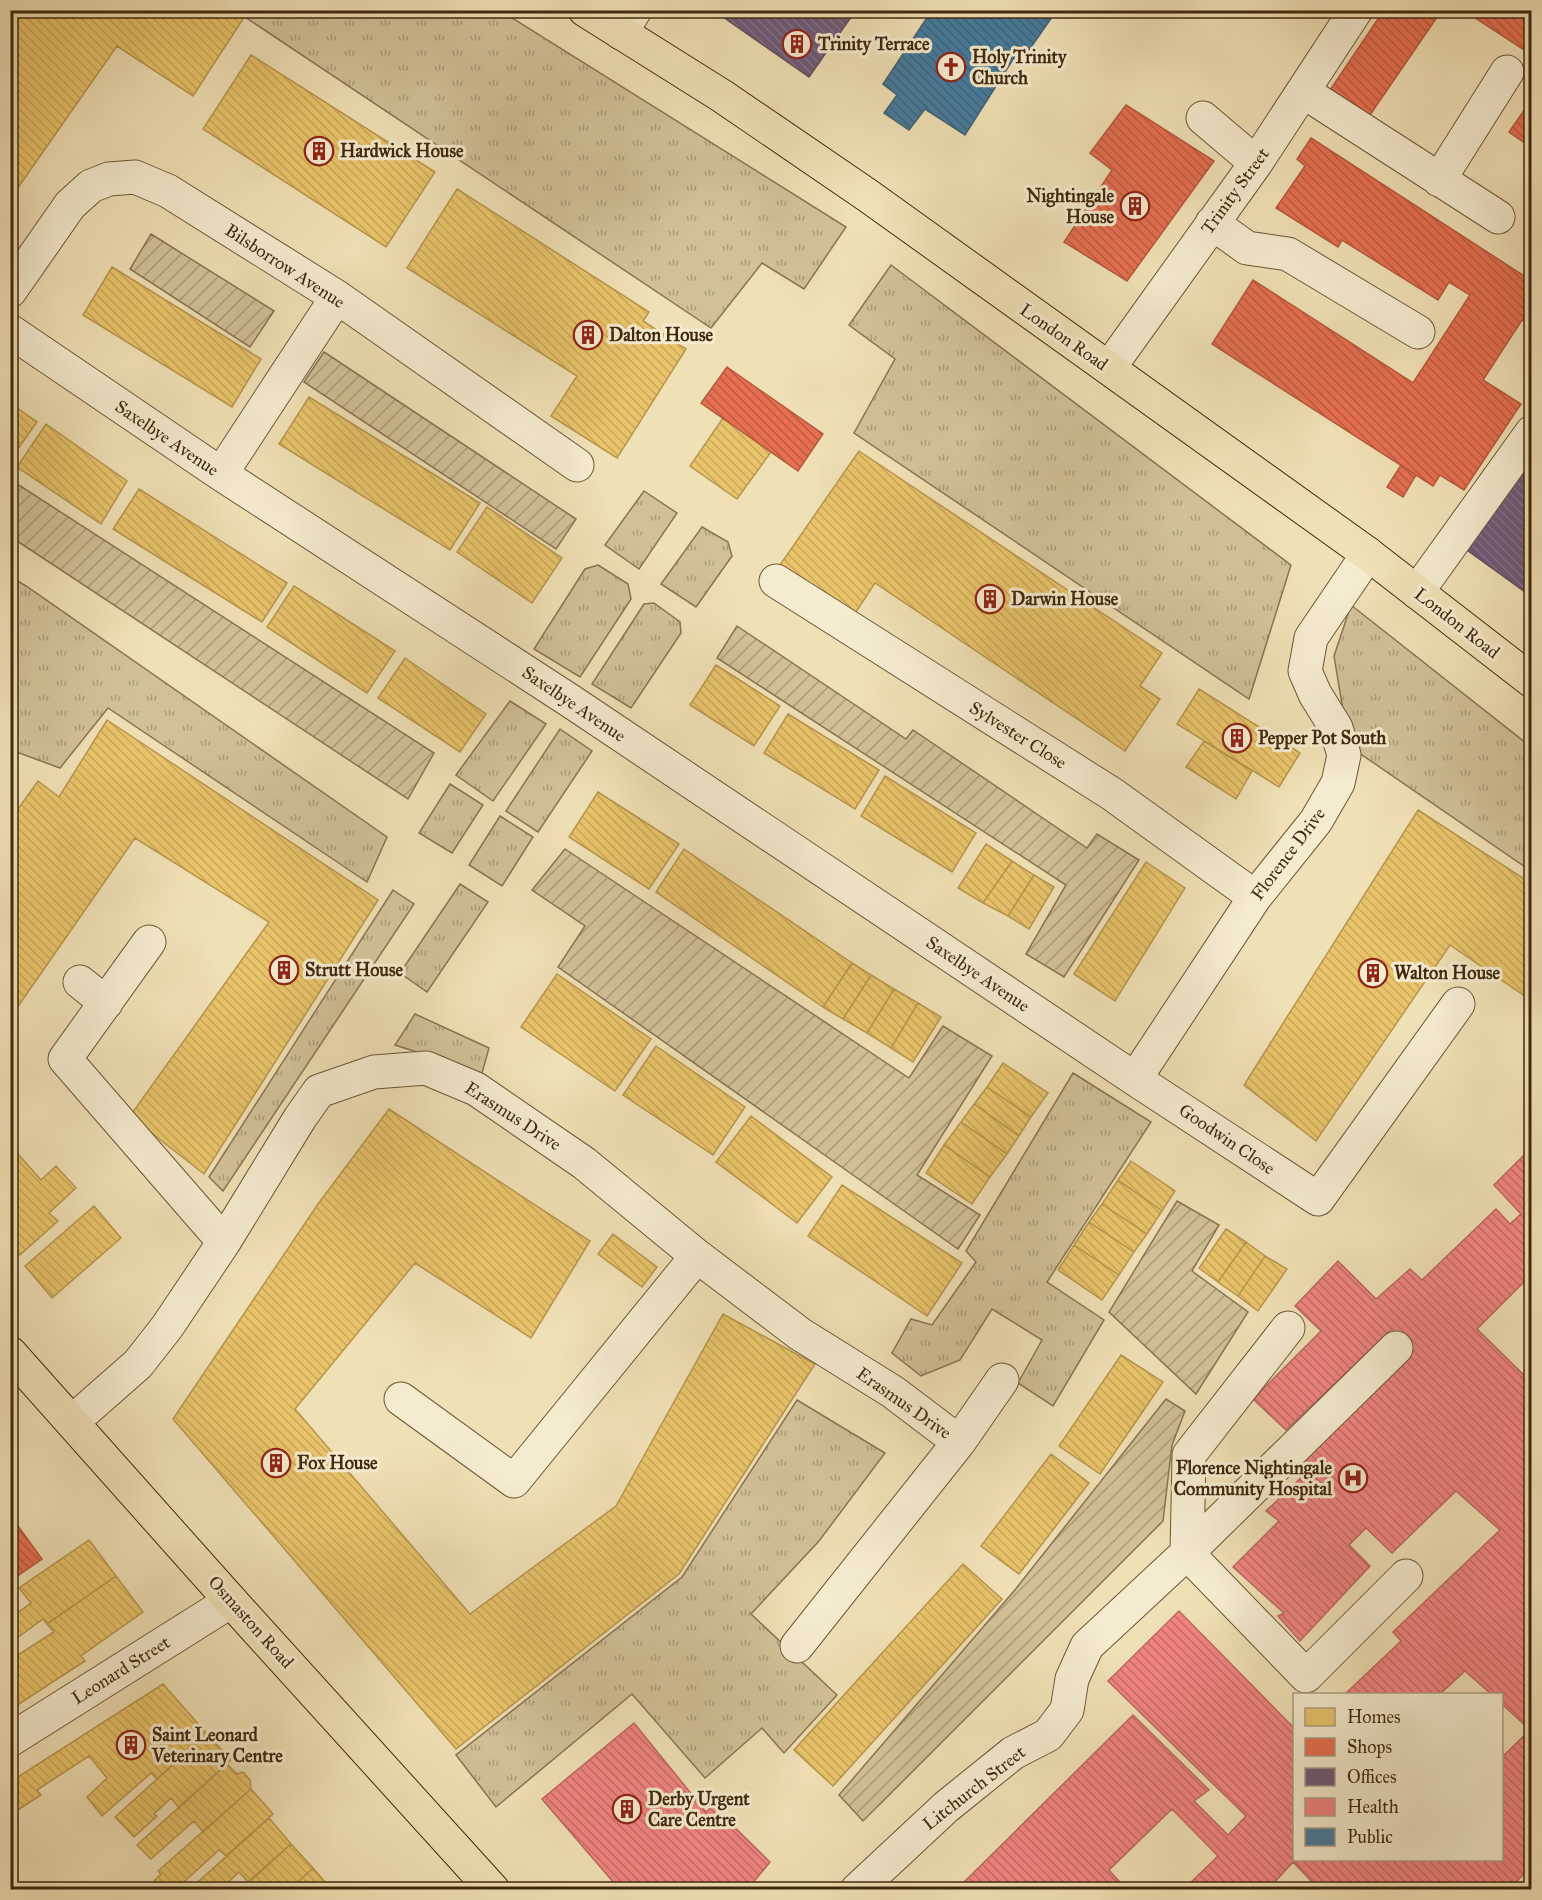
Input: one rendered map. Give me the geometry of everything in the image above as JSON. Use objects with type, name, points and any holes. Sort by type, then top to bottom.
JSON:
[{"type":"main road","name":"London Road","points":[[585,10],[628,22],[722,96],[867,195],[1368,554],[1532,681]]},
{"type":"main road","name":"Osmaston Road","points":[[10,1353],[493,1890]]},
{"type":"street","name":"Trinity Street","points":[[1109,368],[1256,163],[1356,10]]},
{"type":"street","points":[[1439,180],[1507,72]]},
{"type":"street","points":[[1304,92],[1498,218]]},
{"type":"street","points":[[1203,118],[1256,163]]},
{"type":"street","name":"Bilsborrow Avenue","points":[[10,291],[70,206],[91,186],[108,179],[125,176],[149,181],[337,297],[577,465]]},
{"type":"street","points":[[1212,223],[1247,248],[1288,254],[1418,332]]},
{"type":"street","points":[[221,474],[337,297]]},
{"type":"street","name":"Saxelbye Avenue","points":[[10,331],[221,474],[562,695],[1135,1079]]},
{"type":"street","points":[[1417,592],[1532,432]]},
{"type":"street","name":"Florence Drive","points":[[1135,1079],[1255,897],[1316,821],[1338,783],[1344,755],[1336,728],[1315,694],[1305,671],[1311,638],[1368,554]]},
{"type":"street","name":"Sylvester Close","points":[[776,581],[1112,794],[1255,897]]},
{"type":"street","points":[[149,942],[65,1059],[115,1132],[224,1242]]},
{"type":"street","points":[[80,982],[106,1003]]},
{"type":"street","name":"Goodwin Close","points":[[1135,1079],[1318,1199],[1458,1004]]},
{"type":"street","name":"Erasmus Drive","points":[[72,1422],[138,1364],[167,1327],[224,1242],[319,1091],[374,1072],[426,1068],[476,1089],[584,1163],[697,1256],[800,1334],[893,1392],[959,1442]]},
{"type":"street","points":[[400,1399],[447,1423],[471,1463],[514,1481],[546,1454],[590,1367],[697,1256]]},
{"type":"street","points":[[1288,1328],[1189,1455],[1187,1553],[1306,1676],[1406,1576]]},
{"type":"street","name":"Litchurch Street","points":[[857,1890],[946,1807],[1013,1753],[1048,1735],[1067,1710],[1072,1678],[1087,1646],[1187,1553],[1396,1348]]},
{"type":"street","name":"Erasmus Drive","points":[[797,1646],[959,1442],[1002,1380]]},
{"type":"street","name":"Leonard Street","points":[[10,1740],[231,1601]]},
{"type":"green space","points":[[236,11],[501,11],[846,227],[804,289],[762,263],[711,328]]},
{"type":"green space","points":[[151,234],[274,311],[250,347],[130,269]]},
{"type":"green space","points":[[891,265],[1291,565],[1249,699],[854,433],[895,359],[849,325]]},
{"type":"green space","points":[[324,352],[576,519],[556,549],[304,382]]},
{"type":"green space","points":[[11,480],[434,753],[408,799],[11,537]]},
{"type":"green space","points":[[644,491],[677,513],[639,569],[605,545]]},
{"type":"green space","points":[[702,527],[728,542],[732,556],[696,607],[661,584]]},
{"type":"green space","points":[[598,565],[628,584],[631,599],[580,677],[534,649],[585,569]]},
{"type":"green space","points":[[11,577],[387,837],[367,882],[108,708],[60,768],[11,750]]},
{"type":"green space","points":[[654,603],[680,622],[681,633],[631,708],[592,684],[644,604]]},
{"type":"green space","points":[[1351,605],[1531,747],[1531,871],[1349,746],[1334,656]]},
{"type":"green space","points":[[737,626],[906,739],[913,730],[1087,848],[1097,834],[1139,860],[1064,977],[1026,954],[1066,885],[717,658]]},
{"type":"green space","points":[[510,701],[546,724],[493,801],[456,775]]},
{"type":"green space","points":[[560,729],[592,751],[538,832],[506,811]]},
{"type":"green space","points":[[450,784],[483,805],[452,853],[419,833]]},
{"type":"green space","points":[[500,816],[533,837],[502,886],[469,865]]},
{"type":"green space","points":[[565,849],[909,1078],[943,1026],[992,1056],[917,1175],[980,1215],[958,1249],[558,967],[585,926],[532,890]]},
{"type":"green space","points":[[460,884],[488,902],[427,992],[400,973]]},
{"type":"green space","points":[[393,890],[414,904],[223,1191],[209,1177]]},
{"type":"green space","points":[[415,1014],[489,1048],[482,1073],[395,1045]]},
{"type":"green space","points":[[1073,1073],[1151,1122],[1047,1282],[1104,1320],[1053,1406],[1018,1383],[1042,1340],[992,1309],[960,1360],[921,1376],[892,1353],[911,1319],[932,1325],[976,1262],[966,1251]]},
{"type":"green space","points":[[1177,1201],[1219,1225],[1192,1271],[1248,1312],[1196,1394],[1109,1312]]},
{"type":"green space","points":[[1166,1399],[1185,1411],[1172,1445],[1163,1521],[863,1821],[839,1795],[1014,1591]]},
{"type":"green space","points":[[797,1400],[885,1453],[819,1541],[751,1614],[837,1695],[784,1753],[762,1728],[705,1778],[632,1694],[496,1807],[456,1755],[682,1577]]},
{"type":"building: Homes","points":[[22,10],[236,10],[245,16],[193,96],[117,46],[10,199],[10,26]]},
{"type":"building: Homes","name":"Hardwick House","points":[[251,55],[435,172],[386,247],[203,129]]},
{"type":"building: Homes","name":"Dalton House","points":[[457,189],[649,312],[643,321],[686,349],[617,458],[551,416],[577,376],[407,268]]},
{"type":"building: Homes","points":[[112,267],[261,359],[232,407],[83,315]]},
{"type":"building: Homes","points":[[309,397],[480,503],[450,550],[279,444]]},
{"type":"building: Homes","points":[[10,403],[37,422],[10,460]]},
{"type":"building: Homes","points":[[723,418],[771,452],[737,499],[690,466]]},
{"type":"building: Homes","points":[[46,424],[127,481],[101,524],[17,467]]},
{"type":"building: Homes","name":"Darwin House","points":[[859,451],[1162,653],[1140,686],[1160,699],[1125,751],[875,583],[854,615],[780,565]]},
{"type":"building: Homes","points":[[139,489],[287,583],[262,622],[113,529]]},
{"type":"building: Homes","points":[[487,507],[562,558],[532,603],[457,552]]},
{"type":"building: Homes","points":[[294,586],[395,651],[367,693],[267,627]]},
{"type":"building: Homes","points":[[405,658],[486,714],[460,752],[378,698]]},
{"type":"building: Homes","points":[[716,665],[780,706],[754,746],[690,705]]},
{"type":"building: Homes","name":"Pepper Pot South","points":[[1199,689],[1300,753],[1279,787],[1177,724]]},
{"type":"building: Homes","points":[[788,714],[879,770],[855,809],[764,753]]},
{"type":"building: Homes","name":"Strutt House","points":[[107,720],[378,900],[204,1174],[130,1116],[269,922],[135,838],[10,1018],[10,820],[38,781],[59,797]]},
{"type":"building: Homes","points":[[1204,741],[1252,771],[1236,799],[1186,767]]},
{"type":"building: Homes","points":[[885,776],[976,833],[952,872],[861,816]]},
{"type":"building: Homes","points":[[598,792],[679,844],[649,889],[569,837]]},
{"type":"building: Homes","name":"Walton House","points":[[1418,810],[1532,884],[1532,1001],[1450,945],[1316,1141],[1244,1085]]},
{"type":"building: Homes","points":[[986,844],[1012,861],[983,903],[958,888]]},
{"type":"building: Homes","points":[[684,849],[852,963],[823,1007],[656,892]]},
{"type":"building: Homes","points":[[1012,861],[1034,875],[1008,916],[983,903]]},
{"type":"building: Homes","points":[[1146,862],[1185,888],[1115,1001],[1074,974]]},
{"type":"building: Homes","points":[[1034,875],[1054,887],[1029,929],[1008,916]]},
{"type":"building: Homes","points":[[852,963],[871,975],[843,1019],[823,1007]]},
{"type":"building: Homes","points":[[557,974],[651,1039],[615,1091],[521,1027]]},
{"type":"building: Homes","points":[[871,975],[894,989],[867,1033],[843,1019]]},
{"type":"building: Homes","points":[[894,989],[918,1003],[891,1048],[867,1033]]},
{"type":"building: Homes","points":[[918,1003],[941,1017],[913,1062],[891,1048]]},
{"type":"building: Homes","points":[[656,1046],[745,1107],[713,1155],[623,1095]]},
{"type":"building: Homes","points":[[1003,1063],[1048,1093],[1031,1117],[987,1087]]},
{"type":"building: Homes","points":[[987,1087],[1031,1117],[1019,1136],[974,1104]]},
{"type":"building: Homes","points":[[974,1104],[1019,1136],[1007,1154],[961,1122]]},
{"type":"building: Homes","name":"Fox House","points":[[389,1109],[590,1241],[531,1338],[415,1263],[295,1409],[470,1614],[616,1506],[723,1314],[815,1364],[679,1574],[456,1749],[173,1419],[318,1204]]},
{"type":"building: Homes","points":[[751,1116],[832,1177],[797,1223],[716,1162]]},
{"type":"building: Homes","points":[[961,1122],[1007,1154],[990,1177],[944,1145]]},
{"type":"building: Homes","points":[[10,1145],[41,1180],[56,1166],[76,1188],[49,1213],[58,1221],[20,1255],[10,1244]]},
{"type":"building: Homes","points":[[944,1145],[990,1177],[972,1204],[926,1173]]},
{"type":"building: Homes","points":[[1131,1161],[1175,1191],[1162,1211],[1118,1180]]},
{"type":"building: Homes","points":[[1118,1180],[1162,1211],[1147,1234],[1102,1204]]},
{"type":"building: Homes","points":[[842,1185],[962,1263],[927,1316],[808,1236]]},
{"type":"building: Homes","points":[[1102,1204],[1147,1234],[1134,1252],[1089,1222]]},
{"type":"building: Homes","points":[[94,1206],[121,1238],[52,1298],[25,1266]]},
{"type":"building: Homes","points":[[1089,1222],[1134,1252],[1119,1275],[1074,1245]]},
{"type":"building: Homes","points":[[1226,1229],[1246,1242],[1218,1282],[1199,1268]]},
{"type":"building: Homes","points":[[613,1234],[657,1267],[642,1287],[598,1254]]},
{"type":"building: Homes","points":[[1246,1242],[1265,1256],[1238,1296],[1218,1282]]},
{"type":"building: Homes","points":[[1074,1245],[1119,1275],[1102,1300],[1058,1270]]},
{"type":"building: Homes","points":[[1265,1256],[1287,1269],[1258,1311],[1238,1296]]},
{"type":"building: Homes","points":[[1121,1355],[1163,1382],[1100,1474],[1059,1446]]},
{"type":"building: Homes","points":[[1051,1454],[1089,1483],[1019,1574],[981,1546]]},
{"type":"building: Homes","points":[[89,1540],[116,1576],[47,1624],[43,1619],[17,1638],[10,1629],[10,1618],[31,1603],[19,1588]]},
{"type":"building: Homes","points":[[963,1564],[1002,1599],[833,1786],[794,1750]]},
{"type":"building: Homes","points":[[116,1576],[143,1612],[81,1656],[85,1661],[16,1706],[10,1699],[10,1660],[54,1632],[47,1624]]},
{"type":"building: Homes","name":"Saint Leonard Veterinary Centre","points":[[163,1684],[207,1734],[157,1779],[151,1773],[102,1816],[87,1797],[107,1778],[89,1756],[37,1790],[41,1795],[10,1815],[10,1782]]},
{"type":"building: Homes","points":[[207,1734],[231,1760],[179,1808],[171,1798],[154,1814],[157,1816],[134,1837],[115,1817]]},
{"type":"building: Homes","points":[[227,1764],[237,1774],[243,1772],[250,1780],[251,1789],[203,1832],[194,1821],[151,1859],[137,1845]]},
{"type":"building: Homes","points":[[251,1789],[273,1814],[226,1856],[219,1850],[175,1890],[156,1890],[151,1884],[161,1874],[158,1871]]},
{"type":"building: Homes","points":[[269,1818],[291,1844],[248,1882],[239,1872],[220,1890],[189,1890]]},
{"type":"building: Homes","points":[[291,1844],[313,1868],[289,1890],[240,1890]]},
{"type":"building: Homes","points":[[313,1868],[332,1890],[289,1890]]},
{"type":"building: Shops","points":[[1384,10],[1442,10],[1370,115],[1330,90]]},
{"type":"building: Shops","points":[[1463,10],[1532,10],[1532,55]]},
{"type":"building: Shops","points":[[1532,99],[1532,143],[1529,146],[1509,132]]},
{"type":"building: Shops","name":"Nightingale House","points":[[1126,105],[1214,161],[1127,281],[1064,242],[1112,170],[1090,153]]},
{"type":"building: Shops","points":[[1311,138],[1532,281],[1532,326],[1522,320],[1483,380],[1521,404],[1464,490],[1440,475],[1433,486],[1212,344],[1253,280],[1413,383],[1470,295],[1449,282],[1438,300],[1342,240],[1338,247],[1276,208],[1305,166],[1297,159]]},
{"type":"building: Shops","points":[[727,367],[823,434],[798,471],[701,403]]},
{"type":"building: Shops","points":[[1401,465],[1416,475],[1403,497],[1387,487]]},
{"type":"building: Shops","points":[[10,1515],[42,1559],[10,1581]]},
{"type":"building: Offices","name":"Trinity Terrace","points":[[713,10],[856,10],[809,77]]},
{"type":"building: Offices","points":[[1532,457],[1532,597],[1467,550]]},
{"type":"building: Health","points":[[1532,1147],[1532,1274],[1477,1329],[1532,1383],[1532,1866],[1508,1890],[1320,1890],[1293,1862],[1272,1885],[1277,1890],[1183,1890],[1218,1856],[1172,1809],[1109,1870],[1127,1890],[956,1890],[1133,1715],[1209,1790],[1194,1801],[1228,1835],[1246,1816],[1108,1681],[1179,1611],[1293,1727],[1293,1861],[1503,1861],[1503,1756],[1530,1730],[1503,1705],[1503,1693],[1490,1693],[1465,1671],[1441,1693],[1346,1693],[1401,1641],[1393,1632],[1500,1530],[1456,1491],[1392,1553],[1366,1528],[1349,1545],[1370,1566],[1300,1641],[1278,1616],[1284,1613],[1233,1567],[1279,1521],[1266,1511],[1305,1474],[1293,1462],[1410,1345],[1392,1329],[1286,1430],[1253,1399],[1321,1331],[1295,1306],[1338,1261],[1376,1299],[1410,1269],[1422,1280],[1496,1209],[1510,1224],[1521,1214],[1494,1185]]},
{"type":"building: Health","name":"Derby Urgent Care Centre","points":[[634,1723],[706,1812],[713,1806],[770,1862],[747,1890],[620,1890],[542,1799]]},
{"type":"building: Public","name":"Holy Trinity Church","points":[[932,10],[1057,10],[1029,50],[1021,47],[965,135],[925,109],[909,130],[884,113],[897,95],[883,84]]},
{"type":"place","name":"Trinity Terrace","points":[[797,44]]},
{"type":"place","name":"Holy Trinity Church","points":[[951,67]]},
{"type":"place","name":"Hardwick House","points":[[319,151]]},
{"type":"place","name":"Nightingale House","points":[[1135,206]]},
{"type":"place","name":"Dalton House","points":[[588,335]]},
{"type":"place","name":"Darwin House","points":[[990,599]]},
{"type":"place","name":"Pepper Pot South","points":[[1237,738]]},
{"type":"place","name":"Strutt House","points":[[284,970]]},
{"type":"place","name":"Walton House","points":[[1373,973]]},
{"type":"place","name":"Fox House","points":[[276,1463]]},
{"type":"place","name":"Florence Nightingale Community Hospital","points":[[1353,1478]]},
{"type":"place","name":"Saint Leonard Veterinary Centre","points":[[131,1745]]},
{"type":"place","name":"Derby Urgent Care Centre","points":[[627,1809]]}]
